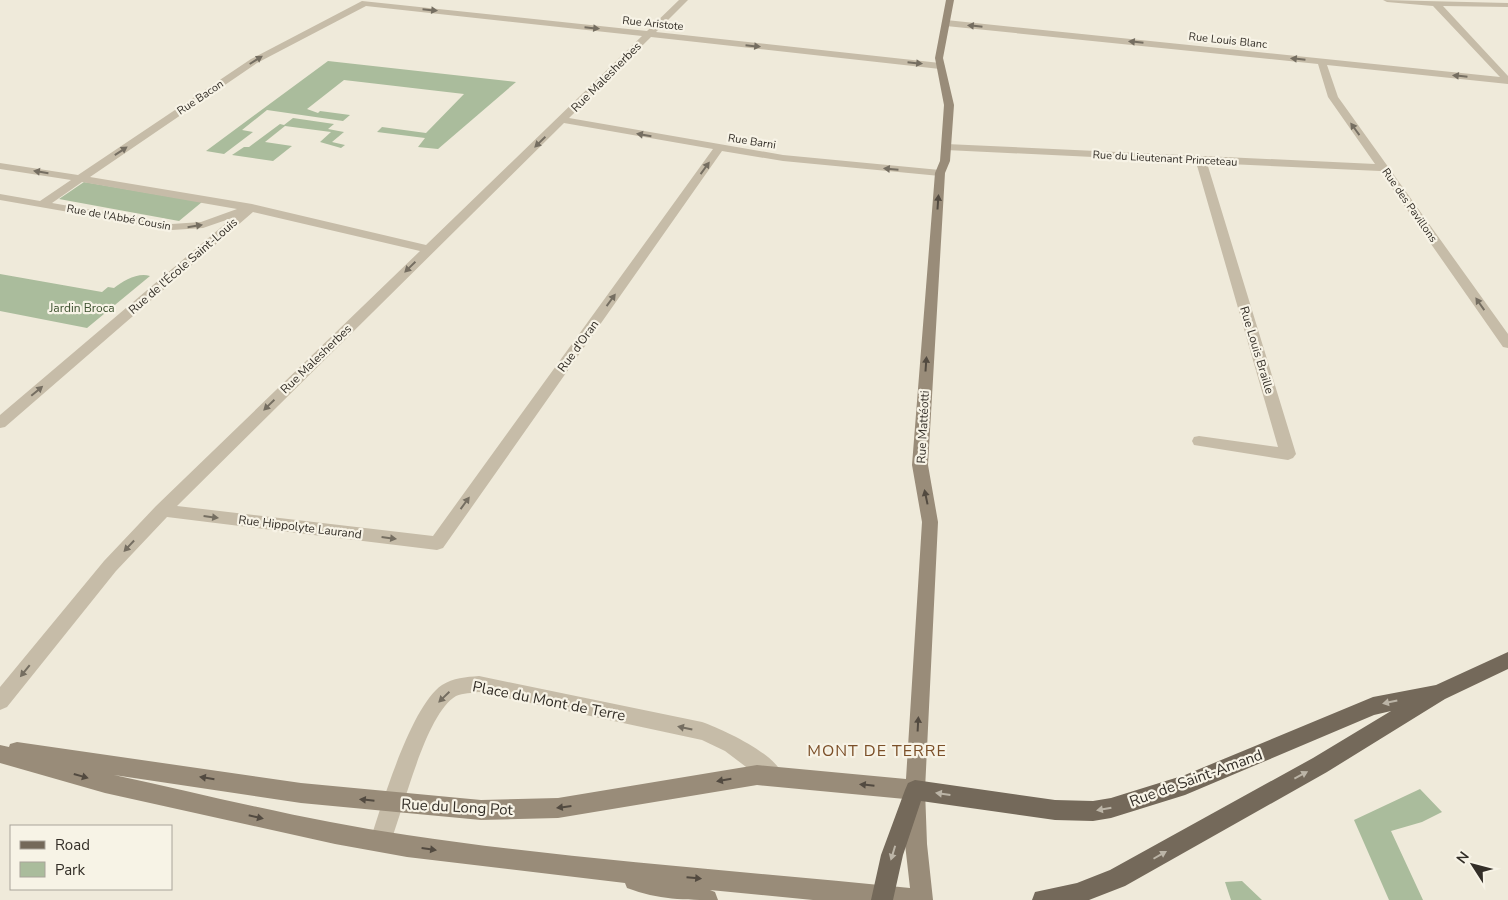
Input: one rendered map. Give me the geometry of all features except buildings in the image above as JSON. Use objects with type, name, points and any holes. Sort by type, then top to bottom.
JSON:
[{"type":"main road","name":"Rue de Saint-Amand","points":[[1043,900],[1077,894],[1117,878],[1320,765],[1438,693],[1508,660]]},
{"type":"main road","name":"Rue de Saint-Amand","points":[[915,790],[1056,810],[1087,811],[1130,803],[1184,785],[1373,706],[1438,693]]},
{"type":"main road","name":"Rue Mattéotti","points":[[883,898],[894,850],[915,790]]},
{"type":"main road","points":[[1096,900],[1117,878]]},
{"type":"street","name":"Rue Malesherbes","points":[[0,701],[110,566],[162,510],[684,0]]},
{"type":"street","name":"Rue Mattéotti","points":[[922,900],[916,844],[915,790],[930,522],[920,465],[940,173],[945,161],[949,105],[939,58],[950,0]]},
{"type":"street","points":[[1386,0],[1508,5]]},
{"type":"street","points":[[1434,2],[1508,81]]},
{"type":"street","name":"Rue Aristote","points":[[364,3],[940,66]]},
{"type":"street","name":"Rue Bacon","points":[[43,204],[254,61],[364,3]]},
{"type":"street","name":"Rue Louis Blanc","points":[[946,23],[1508,81]]},
{"type":"street","name":"Rue des Pavillons","points":[[1321,61],[1333,97],[1508,344]]},
{"type":"street","name":"Rue Barni","points":[[562,120],[719,148],[800,160],[940,173]]},
{"type":"street","name":"Rue du Lieutenant Princeteau","points":[[946,147],[1384,168]]},
{"type":"street","name":"Rue d'Oran","points":[[437,543],[719,148]]},
{"type":"street","name":"Rue Louis Braille","points":[[1199,441],[1288,454],[1201,160]]},
{"type":"street","points":[[0,166],[252,207],[428,249]]},
{"type":"street","name":"Rue de l'Abbé Cousin","points":[[0,197],[172,227],[203,225],[252,207]]},
{"type":"street","name":"Rue de l'École Saint-Louis","points":[[0,423],[252,207]]},
{"type":"street","name":"Rue Hippolyte Laurand","points":[[162,510],[437,543]]},
{"type":"street","name":"Place du Mont de Terre","points":[[381,841],[393,803],[424,724],[434,707],[448,692],[463,685],[479,684],[702,731],[726,740],[746,752],[773,775]]},
{"type":"street","name":"Rue du Long Pot","points":[[0,748],[185,774],[301,793],[481,810],[558,808],[726,779],[773,775],[915,790]]},
{"type":"street","points":[[0,754],[105,783],[335,834],[453,852],[593,869],[916,900]]},
{"type":"street","points":[[593,869],[707,900]]},
{"type":"green space","points":[[328,61],[516,82],[438,149],[418,147],[425,138],[377,132],[382,127],[426,133],[464,94],[344,80],[307,109],[318,113],[320,111],[350,115],[343,121],[267,110],[242,130],[253,132],[224,154],[206,151]]},
{"type":"green space","points":[[293,118],[334,124],[328,129],[344,132],[332,142],[345,145],[341,148],[320,142],[331,132],[285,126],[265,142],[292,146],[273,161],[232,155],[244,147],[249,147],[280,124],[284,125]]},
{"type":"green space","points":[[84,182],[202,202],[179,221],[59,199]]},
{"type":"green space","name":"Jardin Broca","points":[[0,274],[102,292],[108,287],[114,288],[136,276],[150,276],[87,328],[0,311]]},
{"type":"green space","points":[[1420,789],[1442,812],[1422,822],[1391,831],[1423,900],[1389,900],[1354,820]]},
{"type":"green space","points":[[1242,881],[1262,900],[1231,900],[1225,882]]},
{"type":"district","name":"MONT DE TERRE","points":[[877,750]]}]
